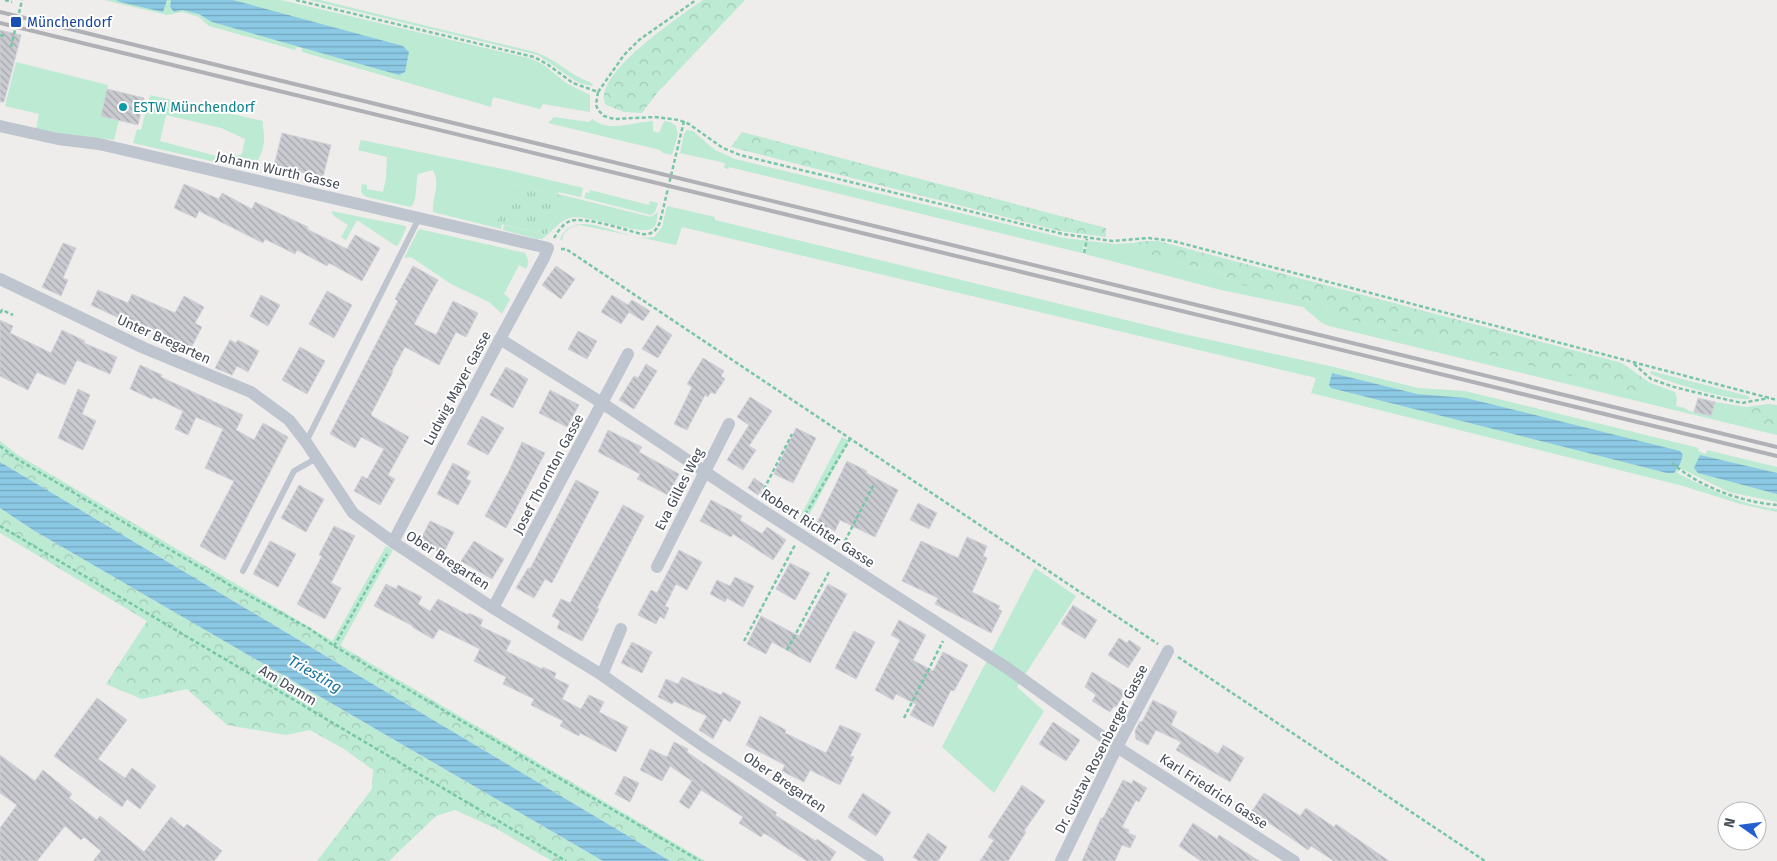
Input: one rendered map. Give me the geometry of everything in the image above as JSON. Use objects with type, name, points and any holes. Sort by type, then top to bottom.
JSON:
[{"type":"street","name":"Johann Wurth Gasse","points":[[0,126],[58,140],[99,144],[548,248]]},
{"type":"street","name":"Ludwig Mayer Gasse","points":[[394,542],[548,248]]},
{"type":"street","name":"Unter Bregarten","points":[[0,279],[144,348],[251,392],[289,420],[306,442]]},
{"type":"street","name":"Robert Richter Gasse","points":[[500,339],[602,403],[704,472],[1007,668],[1117,747]]},
{"type":"street","name":"Josef Thornton Gasse","points":[[494,608],[628,354]]},
{"type":"street","name":"Eva Gilles Weg","points":[[657,567],[729,424]]},
{"type":"street","name":"Ober Bregarten","points":[[306,442],[353,513],[494,608],[602,675],[713,752],[878,861]]},
{"type":"street","points":[[602,675],[621,629]]},
{"type":"street","name":"Dr. Gustav Rosenberger Gasse","points":[[1061,861],[1117,747],[1168,651]]},
{"type":"street","name":"Karl Friedrich Gasse","points":[[1117,747],[1294,861]]},
{"type":"lane","points":[[306,442],[419,218]]},
{"type":"lane","points":[[243,571],[294,471],[317,458]]},
{"type":"path","points":[[5,0],[12,2]]},
{"type":"path","points":[[19,13],[22,0]]},
{"type":"path","points":[[296,0],[534,57],[573,83],[598,92]]},
{"type":"path","points":[[696,0],[639,40],[624,55],[598,92],[596,105],[604,116],[620,119],[663,117],[684,121],[722,148],[740,155],[1047,231],[1087,239],[1123,241],[1149,238],[1173,241],[1777,400]]},
{"type":"path","points":[[21,4],[26,5]]},
{"type":"path","points":[[11,47],[15,30]]},
{"type":"path","points":[[13,38],[18,39]]},
{"type":"path","points":[[684,121],[660,222],[656,231],[645,234],[585,220],[575,220],[561,227],[548,248],[566,249],[1485,861]]},
{"type":"path","points":[[1084,253],[1087,239]]},
{"type":"path","points":[[0,314],[2,310],[13,315]]},
{"type":"path","points":[[1633,363],[1651,378],[1682,389],[1742,403],[1770,398]]},
{"type":"path","points":[[756,506],[792,434]]},
{"type":"path","points":[[744,640],[798,532],[850,439]]},
{"type":"path","points":[[0,446],[17,459],[233,587],[310,629],[334,646],[700,861]]},
{"type":"path","points":[[1672,464],[1684,473],[1718,490],[1755,501],[1777,505]]},
{"type":"path","points":[[787,650],[874,484]]},
{"type":"path","name":"Am Damm","points":[[0,526],[566,861]]},
{"type":"path","points":[[334,646],[394,542]]},
{"type":"path","points":[[904,718],[948,631]]},
{"type":"green space","points":[[104,0],[281,0],[532,59],[544,65],[566,83],[590,95],[590,112],[543,104],[540,109],[493,97],[491,107],[302,52],[302,48],[297,47],[295,50],[209,26],[199,17],[182,12],[167,15]]},
{"type":"green space","points":[[309,0],[320,0],[535,52],[592,83],[593,86],[574,80],[538,55]]},
{"type":"green space","points":[[703,0],[745,0],[657,93],[642,113],[624,112],[606,105],[604,93],[611,78],[624,63],[659,32]]},
{"type":"green space","points":[[16,62],[108,85],[101,116],[119,120],[114,140],[36,129],[39,114],[5,106]]},
{"type":"green space","points":[[150,95],[263,121],[264,141],[257,161],[246,170],[238,165],[235,156],[242,154],[245,139],[221,128],[166,115],[160,141],[224,158],[228,165],[133,143],[137,129],[141,130]]},
{"type":"green space","points":[[554,117],[589,122],[592,119],[599,123],[614,126],[653,121],[653,131],[659,133],[664,121],[676,126],[678,134],[672,155],[663,153],[660,150],[548,123]]},
{"type":"green space","points":[[687,130],[693,131],[715,150],[735,159],[1064,238],[1114,244],[1133,243],[1132,250],[1226,275],[1230,282],[1310,302],[1339,317],[1645,395],[1650,383],[1675,392],[1677,398],[1676,406],[1689,411],[1711,416],[1715,402],[1746,407],[1742,419],[1777,427],[1777,435],[1329,326],[1322,323],[1303,307],[1221,290],[1085,254],[1087,245],[1084,244],[1082,253],[729,167],[728,169],[724,168],[725,163],[680,153],[684,134]]},
{"type":"green space","points":[[742,132],[1106,228],[1106,237],[1060,231],[731,147]]},
{"type":"green space","points":[[361,140],[512,171],[583,188],[581,197],[558,192],[558,194],[651,217],[658,212],[656,222],[654,227],[649,230],[640,230],[582,217],[574,217],[564,220],[542,239],[537,239],[503,230],[504,225],[546,235],[566,197],[509,183],[498,223],[502,224],[501,229],[433,212],[436,181],[433,170],[418,174],[416,196],[411,207],[367,197],[363,195],[362,184],[367,185],[367,189],[383,192],[387,157],[358,150]]},
{"type":"green space","points":[[509,183],[566,197],[546,235],[497,223]]},
{"type":"green space","points":[[590,190],[649,205],[650,201],[658,203],[655,212],[651,215],[584,198],[586,192],[589,193]]},
{"type":"green space","points":[[667,206],[715,217],[715,220],[1179,333],[1334,367],[1418,388],[1465,391],[1699,448],[1698,451],[1706,454],[1707,450],[1777,467],[1777,502],[1729,492],[1680,468],[1677,473],[1726,496],[1751,504],[1777,509],[1777,512],[1740,504],[1683,486],[1311,393],[1316,378],[682,227],[676,245],[580,225],[568,230],[564,234],[562,241],[560,239],[567,229],[578,224],[589,224],[643,238],[654,237],[662,227]]},
{"type":"green space","points":[[331,211],[406,226],[406,229],[396,246],[357,220],[346,240],[341,237],[348,225],[334,216]]},
{"type":"green space","points":[[419,229],[525,253],[528,261],[527,267],[526,269],[519,265],[504,294],[510,299],[502,314],[489,302],[451,284],[411,257],[404,258]]},
{"type":"green space","points":[[1158,241],[1622,363],[1650,383],[1645,395],[1339,317],[1310,302],[1230,282],[1226,275],[1132,250],[1133,243]]},
{"type":"green space","points":[[1651,371],[1748,396],[1750,399],[1700,391],[1660,378],[1651,374]]},
{"type":"green space","points":[[1768,404],[1777,405],[1777,427],[1742,419],[1746,407]]},
{"type":"green space","points":[[842,437],[849,441],[806,521],[800,517]]},
{"type":"green space","points":[[0,441],[18,455],[705,861],[670,861],[0,462]]},
{"type":"green space","points":[[0,508],[33,530],[603,861],[552,861],[497,829],[455,810],[436,816],[389,861],[317,861],[372,789],[373,770],[344,749],[310,730],[286,735],[227,725],[187,689],[142,699],[106,684],[147,621],[0,533]]},
{"type":"green space","points":[[386,546],[393,550],[340,646],[332,642]]},
{"type":"green space","points":[[1035,568],[1076,596],[1017,687],[1044,711],[994,793],[942,747]]},
{"type":"water","points":[[116,0],[167,0],[163,12]]},
{"type":"water","points":[[171,0],[233,0],[403,46],[409,52],[405,72],[399,75],[212,22],[199,14],[182,10],[174,12],[170,7]]},
{"type":"water","points":[[1332,373],[1417,394],[1466,398],[1680,451],[1683,455],[1674,473],[1667,473],[1331,388],[1329,385]]},
{"type":"water","points":[[1700,455],[1777,473],[1777,494],[1698,473],[1694,468]]},
{"type":"water","name":"Triesting","points":[[0,462],[670,861],[603,861],[33,530],[0,508]]},
{"type":"building","points":[[0,30],[21,35],[4,102],[0,102]]},
{"type":"building","name":"ESTW Münchendorf","points":[[107,89],[144,98],[138,125],[101,116]]},
{"type":"building","points":[[282,133],[331,145],[323,177],[274,166]]},
{"type":"building","points":[[184,184],[219,199],[222,193],[252,209],[255,202],[308,227],[307,229],[347,249],[355,235],[380,248],[362,281],[329,263],[327,266],[297,250],[295,254],[265,239],[263,243],[199,211],[196,218],[174,208]]},
{"type":"building","points":[[63,243],[76,248],[63,278],[68,280],[61,296],[42,287]]},
{"type":"building","points":[[413,266],[438,280],[414,324],[436,335],[453,301],[478,313],[466,337],[456,332],[439,365],[405,347],[392,371],[371,414],[409,437],[388,475],[395,479],[380,505],[354,491],[362,476],[367,479],[384,449],[361,437],[355,448],[330,434],[398,301],[395,299]]},
{"type":"building","points":[[556,266],[575,279],[561,299],[542,285]]},
{"type":"building","points":[[98,290],[128,303],[132,294],[175,313],[184,296],[204,307],[195,323],[202,327],[191,348],[147,326],[145,332],[91,305]]},
{"type":"building","points":[[327,291],[352,305],[334,338],[309,324]]},
{"type":"building","points":[[261,295],[280,305],[268,326],[250,316]]},
{"type":"building","points":[[612,295],[628,305],[632,300],[650,311],[643,321],[629,312],[621,324],[601,312]]},
{"type":"building","points":[[0,320],[13,326],[10,333],[51,353],[62,330],[85,341],[84,343],[117,357],[110,374],[77,360],[65,385],[37,372],[28,390],[0,376]]},
{"type":"building","points":[[657,325],[672,335],[658,358],[642,349]]},
{"type":"building","points":[[578,331],[597,341],[587,359],[568,349]]},
{"type":"building","points":[[230,340],[236,343],[238,340],[259,351],[248,372],[237,366],[232,375],[215,368]]},
{"type":"building","points":[[300,347],[325,361],[307,394],[282,380]]},
{"type":"building","points":[[703,358],[724,371],[721,376],[725,379],[715,394],[711,392],[708,397],[705,395],[687,430],[674,424],[692,387],[687,384]]},
{"type":"building","points":[[646,364],[657,371],[634,409],[619,400],[634,376],[638,378]]},
{"type":"building","points":[[140,365],[162,375],[161,377],[243,415],[236,430],[254,440],[263,423],[288,437],[225,560],[200,546],[234,481],[205,468],[223,429],[196,417],[188,435],[175,429],[183,411],[130,389]]},
{"type":"building","points":[[506,367],[528,379],[513,408],[490,395]]},
{"type":"building","points":[[78,389],[90,395],[82,414],[96,421],[83,450],[58,438]]},
{"type":"building","points":[[550,390],[579,405],[567,427],[539,413]]},
{"type":"building","points":[[750,397],[772,411],[749,446],[756,450],[743,470],[727,460],[749,425],[737,417]]},
{"type":"building","points":[[1698,398],[1715,402],[1711,416],[1694,412]]},
{"type":"building","points":[[482,416],[504,428],[488,455],[467,444]]},
{"type":"building","points":[[796,428],[816,438],[793,483],[774,474]]},
{"type":"building","points":[[608,430],[642,447],[639,452],[679,474],[668,495],[637,479],[640,474],[598,452]]},
{"type":"building","points":[[522,442],[545,453],[506,528],[485,516]]},
{"type":"building","points":[[847,461],[898,490],[875,537],[840,520],[835,531],[817,523]]},
{"type":"building","points":[[453,463],[470,472],[466,479],[471,481],[458,505],[437,494]]},
{"type":"building","points":[[754,478],[764,485],[758,495],[748,488]]},
{"type":"building","points":[[576,480],[599,492],[552,583],[545,579],[534,598],[516,588],[528,568],[530,569]]},
{"type":"building","points":[[299,485],[324,499],[306,532],[281,518]]},
{"type":"building","points":[[711,500],[742,516],[740,520],[762,534],[767,527],[786,540],[773,560],[733,534],[731,537],[700,521]]},
{"type":"building","points":[[918,503],[937,513],[929,529],[910,520]]},
{"type":"building","points":[[623,505],[644,516],[582,641],[557,628],[560,621],[552,616],[561,599],[570,603]]},
{"type":"building","points":[[430,521],[454,532],[443,554],[419,543]]},
{"type":"building","points":[[334,526],[355,536],[331,583],[341,588],[325,619],[297,604],[322,556],[319,555]]},
{"type":"building","points":[[967,537],[987,546],[983,556],[987,558],[972,592],[1000,606],[998,609],[1002,611],[991,633],[935,604],[938,598],[902,581],[921,541],[958,558]]},
{"type":"building","points":[[270,541],[296,554],[278,587],[253,574]]},
{"type":"building","points":[[474,541],[504,559],[492,579],[461,561]]},
{"type":"building","points":[[679,550],[702,562],[687,590],[676,584],[665,606],[669,608],[664,619],[660,616],[656,624],[638,615],[651,590],[657,593]]},
{"type":"building","points":[[790,563],[810,573],[795,600],[776,589]]},
{"type":"building","points":[[735,577],[754,586],[743,607],[727,598],[725,602],[710,594],[717,580],[730,586]]},
{"type":"building","points":[[386,584],[396,589],[398,585],[422,597],[418,604],[430,611],[438,599],[468,615],[469,613],[483,620],[480,626],[511,641],[506,651],[542,669],[543,667],[556,673],[554,678],[569,685],[562,699],[581,709],[589,695],[604,702],[599,712],[628,727],[616,752],[580,733],[579,736],[560,726],[563,721],[531,705],[534,699],[503,684],[506,677],[474,661],[480,649],[439,629],[433,639],[413,626],[374,606]]},
{"type":"building","points":[[828,584],[847,594],[810,663],[772,642],[766,654],[747,644],[761,616],[799,636]]},
{"type":"building","points":[[1073,605],[1097,620],[1085,639],[1061,624]]},
{"type":"building","points":[[899,620],[926,635],[913,660],[933,671],[943,652],[968,665],[954,691],[951,690],[933,727],[910,715],[916,704],[896,694],[893,700],[875,690],[900,640],[891,635]]},
{"type":"building","points":[[854,631],[875,642],[856,679],[835,668]]},
{"type":"building","points":[[1119,638],[1127,643],[1129,640],[1141,648],[1128,668],[1108,655]]},
{"type":"building","points":[[632,642],[652,652],[642,673],[621,663]]},
{"type":"building","points":[[1092,672],[1125,692],[1116,707],[1114,706],[1110,712],[1092,701],[1096,695],[1085,687]]},
{"type":"building","points":[[682,677],[721,695],[723,692],[741,702],[730,722],[724,718],[713,739],[699,730],[707,716],[674,701],[672,704],[658,697],[666,679],[678,684]]},
{"type":"building","points":[[97,698],[127,720],[98,759],[125,778],[132,768],[156,786],[140,809],[127,799],[122,807],[54,756]]},
{"type":"building","points":[[1153,700],[1177,712],[1171,725],[1218,754],[1223,745],[1244,758],[1230,782],[1176,750],[1181,742],[1156,730],[1148,745],[1136,739],[1135,731],[1140,721],[1142,722]]},
{"type":"building","points":[[760,716],[786,730],[785,733],[826,753],[840,725],[861,734],[850,756],[854,757],[840,785],[810,770],[804,782],[782,771],[785,765],[746,745]]},
{"type":"building","points":[[1053,722],[1080,740],[1066,761],[1039,744]]},
{"type":"building","points":[[674,742],[688,749],[687,752],[777,813],[775,815],[836,852],[830,861],[807,861],[764,833],[761,837],[739,823],[743,817],[701,790],[689,809],[679,802],[692,781],[670,766],[662,781],[640,770],[650,749],[667,757]]},
{"type":"building","points":[[0,755],[35,781],[43,770],[72,794],[69,798],[97,820],[100,816],[144,852],[171,817],[184,828],[187,824],[222,851],[214,861],[93,861],[101,851],[84,837],[81,840],[65,826],[37,861],[0,861],[0,828],[17,805],[0,793]]},
{"type":"building","points":[[624,776],[639,783],[630,802],[615,794]]},
{"type":"building","points":[[1123,780],[1132,784],[1133,780],[1147,788],[1139,802],[1136,800],[1122,827],[1129,830],[1128,833],[1136,836],[1130,848],[1122,845],[1115,861],[1082,861],[1101,818],[1103,818]]},
{"type":"building","points":[[1022,785],[1045,801],[1024,831],[1026,832],[1008,861],[980,861],[994,840],[988,837]]},
{"type":"building","points":[[863,793],[891,812],[876,836],[848,817]]},
{"type":"building","points":[[1264,793],[1300,816],[1306,808],[1334,827],[1336,824],[1389,861],[1334,861],[1311,846],[1308,850],[1252,811]]},
{"type":"building","points":[[1193,823],[1217,839],[1219,835],[1259,861],[1201,861],[1179,846]]},
{"type":"building","points":[[928,833],[947,847],[938,861],[919,861],[913,857]]},
{"type":"railway","points":[[0,12],[1777,447]]},
{"type":"railway","points":[[0,23],[1777,456]]},
{"type":"place","name":"Münchendorf","points":[[16,22]]},
{"type":"place","name":"ESTW Münchendorf","points":[[123,107]]}]
